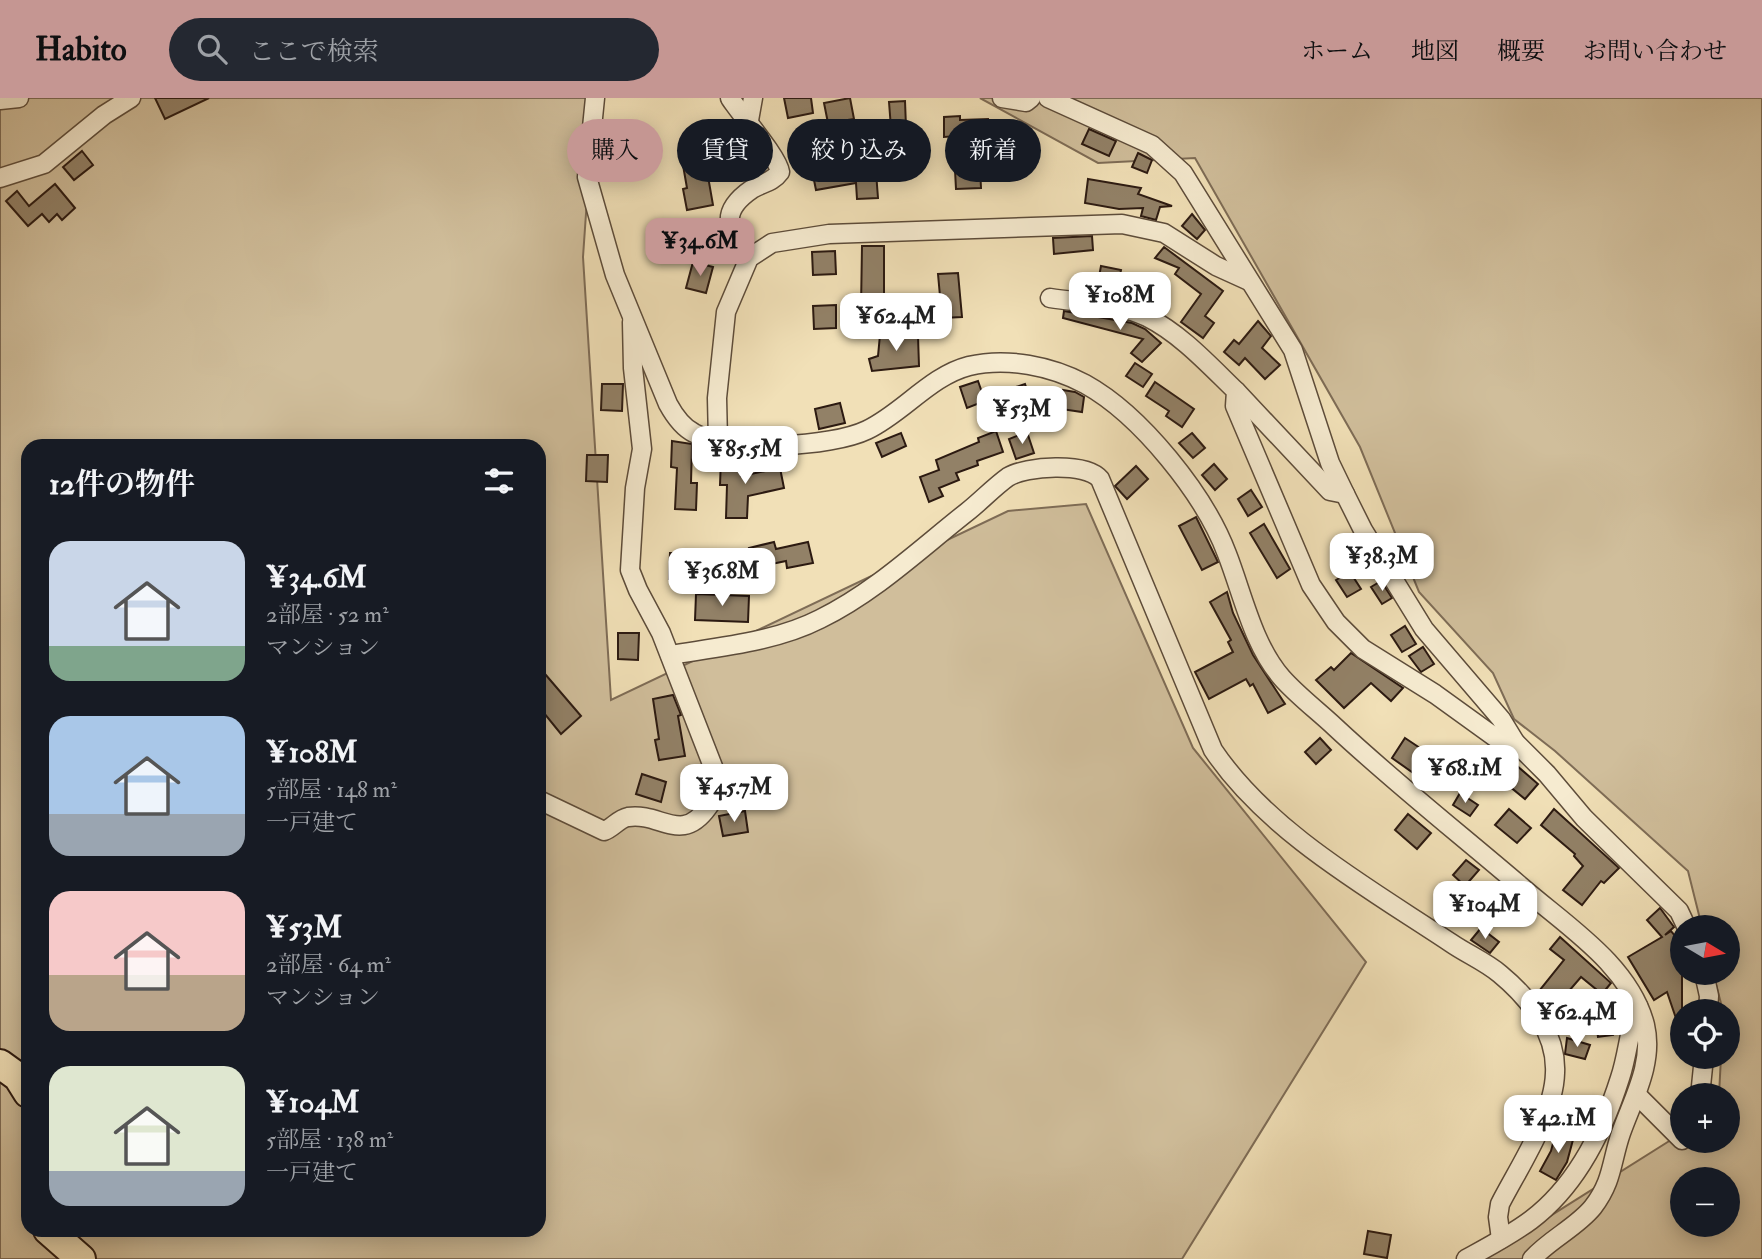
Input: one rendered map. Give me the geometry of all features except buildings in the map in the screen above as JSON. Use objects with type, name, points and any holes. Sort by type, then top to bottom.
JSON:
[{"type":"main road","points":[[0,1064],[21,1082]]},
{"type":"main road","points":[[56,1237],[81,1259]]},
{"type":"street","points":[[0,100],[19,98]]},
{"type":"street","points":[[0,178],[44,164],[131,98]]},
{"type":"street","points":[[595,98],[587,177],[615,275],[675,417],[694,434],[718,441],[775,446],[805,444],[863,432],[885,420],[951,372],[985,363],[1005,362],[1056,371],[1087,386],[1124,412],[1187,480],[1225,547],[1263,649],[1282,677],[1404,790],[1580,937],[1618,974],[1632,992],[1646,1027],[1647,1044],[1637,1096],[1621,1133],[1607,1187],[1589,1212],[1532,1259]]},
{"type":"street","points":[[730,98],[744,119]]},
{"type":"street","points":[[749,119],[753,98]]},
{"type":"street","points":[[1002,98],[1026,102],[1031,98]]},
{"type":"street","points":[[1048,98],[1152,145],[1183,173],[1293,350],[1330,463],[1363,530],[1424,629],[1501,719],[1515,742],[1547,774],[1584,818],[1681,915]]},
{"type":"street","points":[[773,155],[779,162],[780,172],[773,179]]},
{"type":"street","points":[[749,258],[731,233],[728,222],[732,210],[751,190],[768,182]]},
{"type":"street","points":[[718,441],[717,398],[726,312],[749,258],[772,243],[829,234],[1122,224],[1164,233],[1216,266],[1249,281]]},
{"type":"street","points":[[1050,298],[1122,308],[1148,317],[1194,351],[1236,390],[1330,491],[1345,494]]},
{"type":"street","points":[[546,804],[599,831],[611,828],[620,819],[631,816],[687,826],[699,820],[716,796],[719,782],[670,655],[631,570],[635,488],[642,449],[633,368],[632,315]]},
{"type":"street","points":[[1236,390],[1235,406],[1272,497],[1311,585],[1336,622],[1363,649],[1435,694],[1496,738],[1515,742]]},
{"type":"street","points":[[670,655],[779,634],[820,620],[877,584],[1010,476],[1045,468],[1094,472],[1100,479],[1146,584],[1213,750],[1228,773],[1247,793],[1321,855],[1499,973],[1538,1014],[1552,1043],[1555,1072],[1552,1097],[1500,1204],[1498,1217],[1501,1239]]},
{"type":"street","points":[[1466,1259],[1529,1222],[1551,1203],[1585,1161],[1618,1085],[1629,1050],[1631,1023],[1638,1006]]},
{"type":"street","points":[[1637,1096],[1670,1127]]},
{"type":"shaded area","points":[[0,98],[594,98],[593,119],[567,119],[567,182],[588,182],[583,257],[611,700],[1008,511],[1086,504],[1193,748],[1366,962],[1182,1259],[0,1259]]},
{"type":"shaded area","points":[[980,98],[1762,98],[1762,1259],[1482,1259],[1670,1141],[1670,1153],[1740,1153],[1740,1083],[1720,1083],[1720,1069],[1740,1069],[1740,999],[1720,999],[1716,985],[1740,985],[1740,915],[1699,915],[1688,871],[1555,751],[1514,719],[1493,673],[1419,592],[1360,447],[1195,158],[1098,163],[1041,132],[1041,119],[1018,119]]}]
